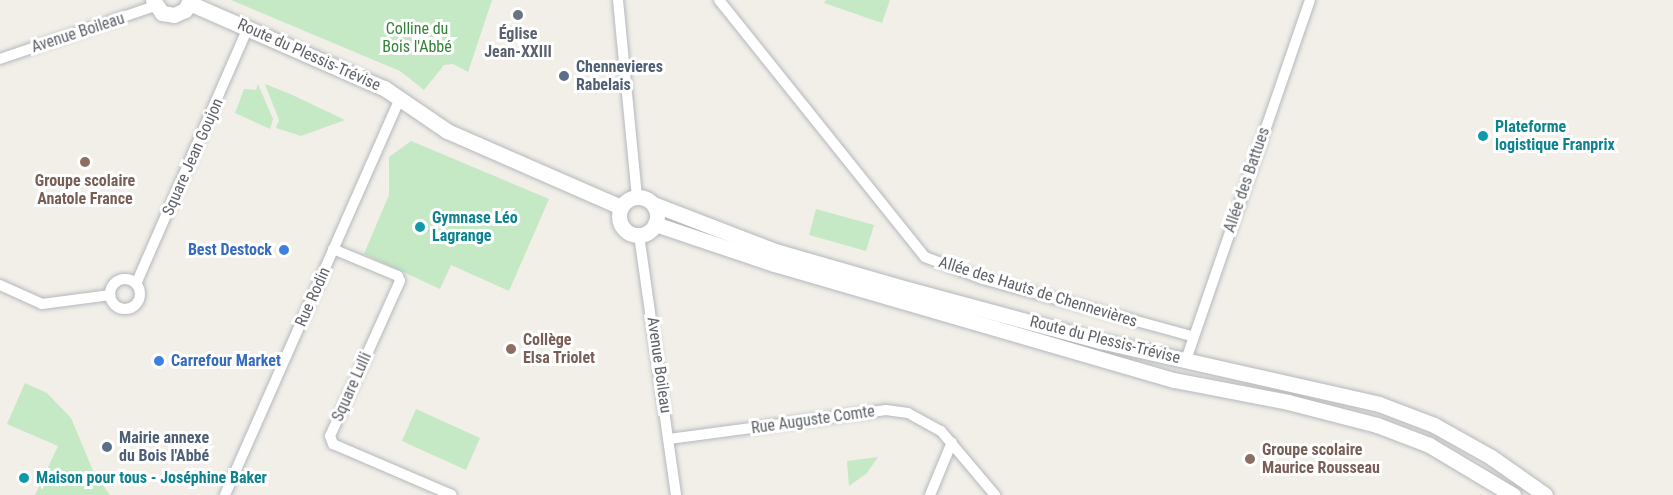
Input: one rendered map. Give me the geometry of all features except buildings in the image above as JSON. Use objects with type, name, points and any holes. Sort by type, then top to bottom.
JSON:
[{"type":"main road","points":[[154,3],[162,13],[174,15],[189,2]]},
{"type":"main road","name":"Route du Plessis-Trévise","points":[[189,2],[384,88],[447,131],[621,207]]},
{"type":"main road","points":[[637,197],[653,204],[655,224],[639,235],[628,233],[620,224],[621,207],[637,197]]},
{"type":"main road","name":"Route du Plessis-Trévise","points":[[653,204],[764,247],[839,270],[1186,360],[1379,404],[1434,425],[1491,457],[1545,495]]},
{"type":"main road","name":"Route du Plessis-Trévise","points":[[655,224],[774,264],[1174,380],[1377,425],[1429,445],[1513,495]]},
{"type":"street","points":[[618,0],[637,197]]},
{"type":"street","name":"Allée des Hauts de Chennevières","points":[[719,0],[925,258],[983,279],[1191,336]]},
{"type":"street","name":"Allée des Battues","points":[[1186,360],[1191,336],[1310,0]]},
{"type":"street","name":"Avenue Boileau","points":[[0,59],[154,3]]},
{"type":"street","name":"Square Jean Goujon","points":[[110,295],[116,307],[128,309],[138,302],[136,284],[249,28]]},
{"type":"street","name":"Rue Rodin","points":[[225,495],[400,99]]},
{"type":"street","name":"Avenue Boileau","points":[[639,235],[676,495]]},
{"type":"street","name":"Square Lulli","points":[[333,249],[398,276],[400,281],[330,436],[333,444],[452,495]]},
{"type":"street","points":[[0,285],[42,304],[110,295],[117,282],[127,279],[136,284]]},
{"type":"street","points":[[1174,380],[1176,367],[1186,360],[1194,372],[1191,383]]},
{"type":"street","name":"Rue Auguste Comte","points":[[669,439],[886,410],[924,420],[952,442],[994,495]]},
{"type":"street","points":[[930,495],[952,442]]},
{"type":"green space","name":"Colline du Bois l'Abbé","points":[[231,0],[492,0],[468,72],[453,64],[444,65],[424,90],[400,71]]},
{"type":"green space","points":[[826,0],[890,0],[882,23],[824,3]]},
{"type":"green space","points":[[258,84],[273,119],[270,129],[235,113],[244,89],[256,90]]},
{"type":"green space","points":[[265,84],[345,120],[301,136],[276,128],[279,120]]},
{"type":"green space","points":[[411,141],[549,199],[509,291],[451,265],[440,289],[364,254],[389,195],[389,157]]},
{"type":"green space","points":[[816,209],[874,225],[866,251],[809,235]]},
{"type":"green space","points":[[25,383],[47,393],[71,418],[94,473],[110,495],[35,495],[58,446],[7,424]]},
{"type":"green space","points":[[416,409],[480,438],[466,470],[402,441]]},
{"type":"green space","points":[[878,457],[867,473],[849,486],[847,461]]},
{"type":"place","name":"Église Jean-XXIII","points":[[518,15]]},
{"type":"place","name":"Chennevieres Rabelais","points":[[564,76]]},
{"type":"place","name":"Plateforme logistique Franprix","points":[[1483,136]]},
{"type":"place","name":"Groupe scolaire Anatole France","points":[[85,162]]},
{"type":"place","name":"Gymnase Léo Lagrange","points":[[420,227]]},
{"type":"place","name":"Best Destock","points":[[284,250]]},
{"type":"place","name":"Collège Elsa Triolet","points":[[511,349]]},
{"type":"place","name":"Carrefour Market","points":[[159,361]]},
{"type":"place","name":"Mairie annexe du Bois l'Abbé","points":[[107,447]]},
{"type":"place","name":"Groupe scolaire Maurice Rousseau","points":[[1250,459]]},
{"type":"place","name":"Maison pour tous - Joséphine Baker","points":[[24,478]]}]
